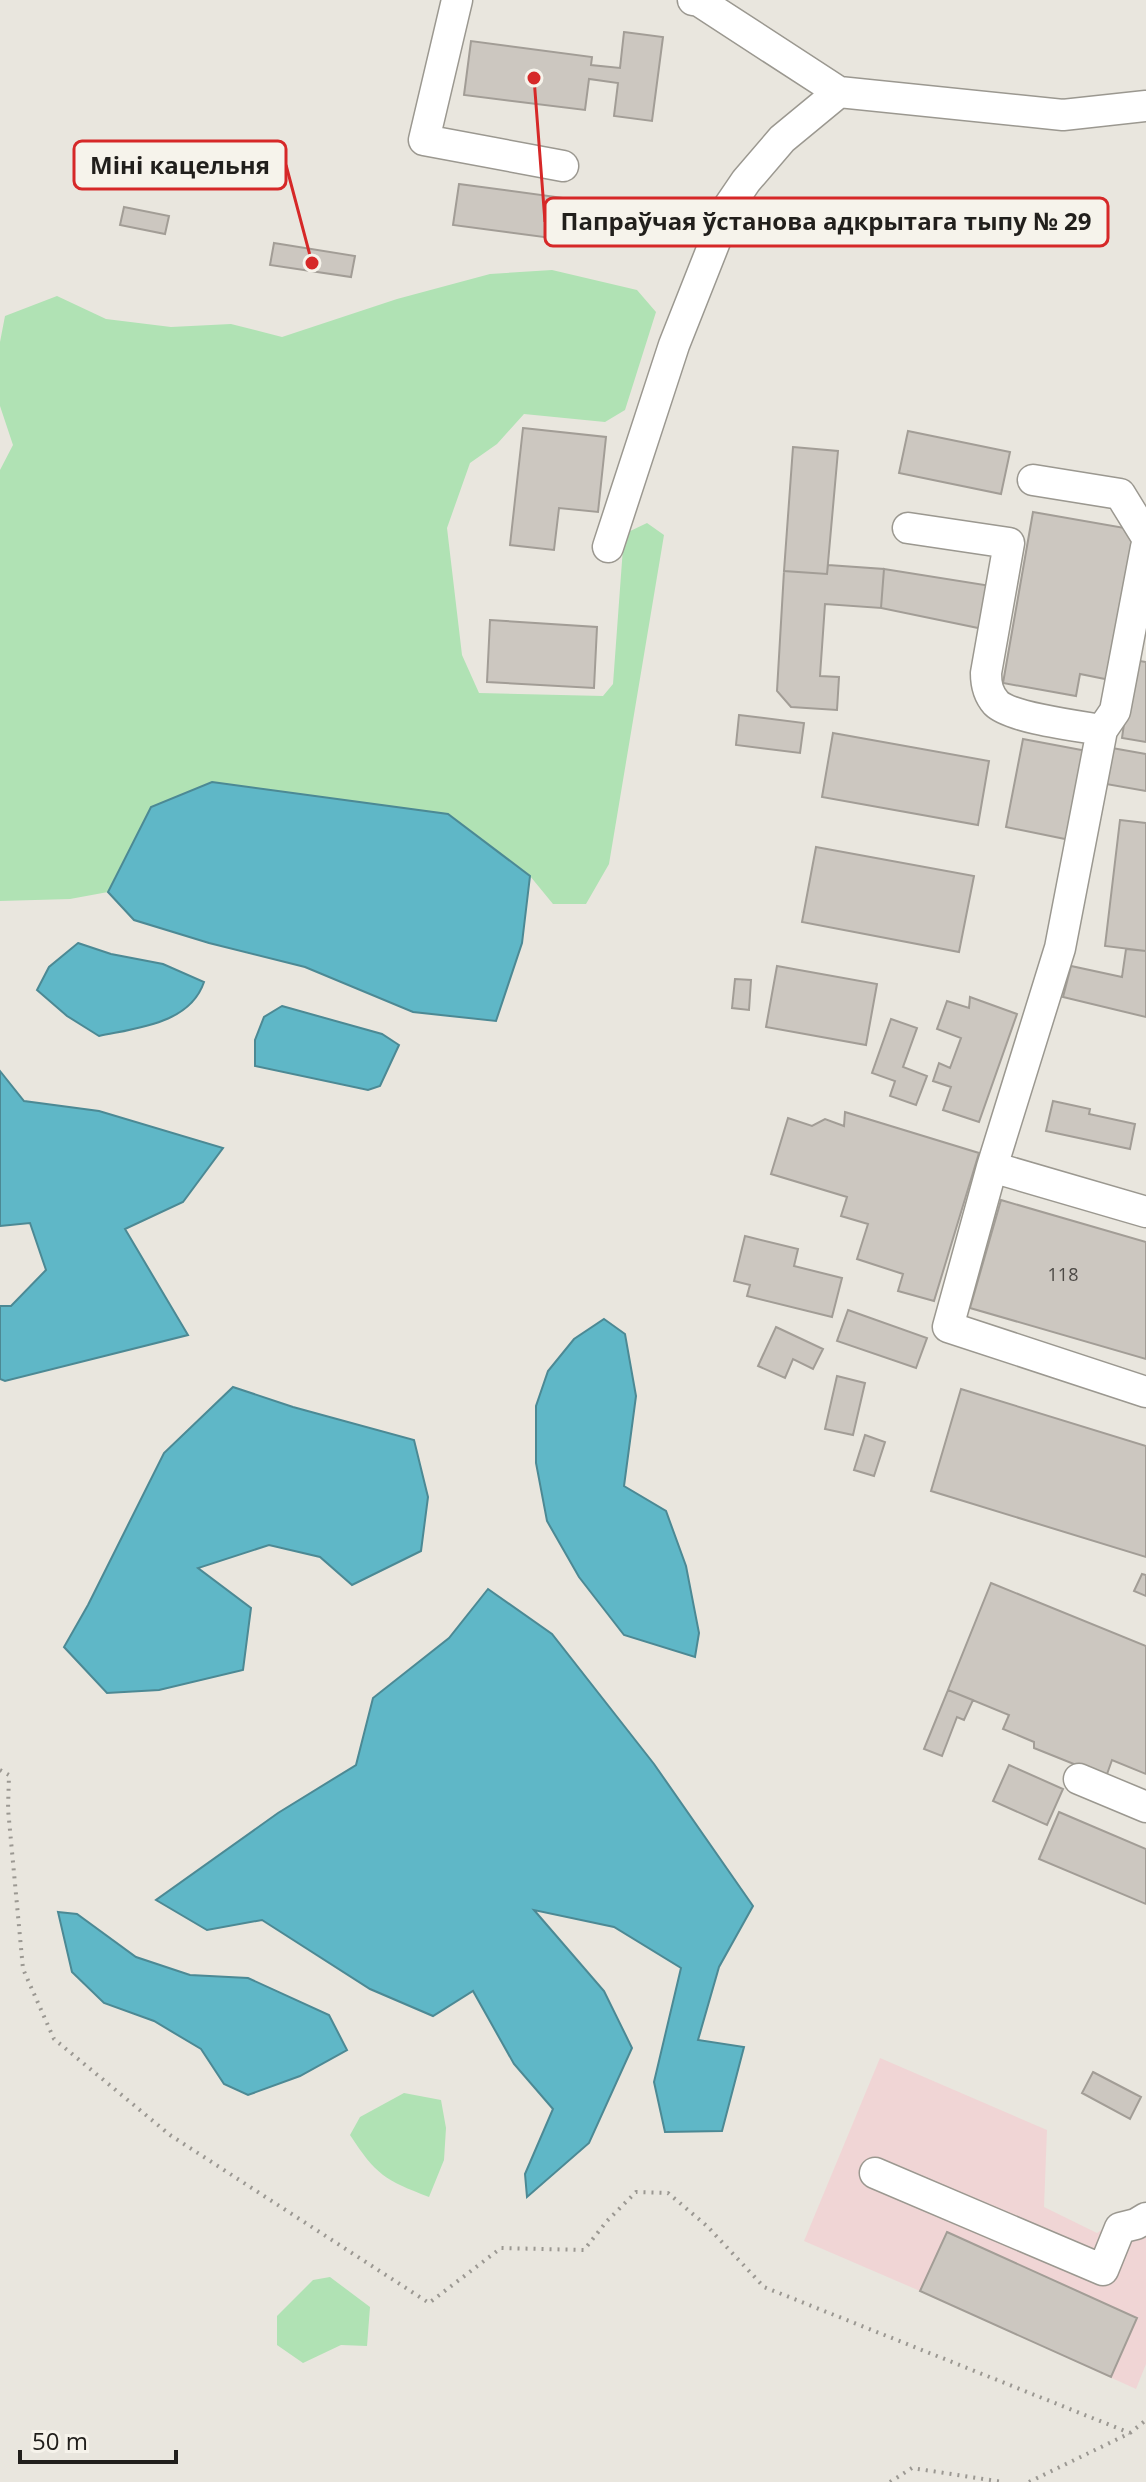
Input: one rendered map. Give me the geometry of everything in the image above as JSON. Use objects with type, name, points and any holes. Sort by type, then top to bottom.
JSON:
[{"type":"lane","points":[[457,0],[424,140],[563,166]]},
{"type":"lane","points":[[693,0],[839,92],[1063,115],[1146,106]]},
{"type":"lane","points":[[608,547],[674,345],[729,206],[782,139],[839,92]]},
{"type":"lane","points":[[1033,480],[1120,494],[1146,536]]},
{"type":"lane","points":[[908,528],[1009,543],[986,688],[994,701],[1013,713],[1102,730]]},
{"type":"lane","points":[[1146,547],[1115,711],[1102,730],[1060,948],[992,1167],[948,1327],[1146,1392]]},
{"type":"lane","points":[[992,1167],[1146,1212]]},
{"type":"lane","points":[[1079,1779],[1146,1807]]},
{"type":"lane","points":[[875,2173],[1103,2270],[1120,2228],[1146,2218]]},
{"type":"path","points":[[0,1770],[9,1775],[8,1809],[23,1969],[54,2039],[170,2135],[429,2303],[501,2248],[584,2250],[636,2192],[668,2193],[707,2226],[764,2287],[1130,2433]]},
{"type":"path","points":[[1029,2482],[1130,2433],[1146,2420]]},
{"type":"path","points":[[890,2482],[912,2468],[1003,2482]]},
{"type":"shaded area","points":[[880,2058],[1047,2130],[1044,2207],[1097,2233],[1128,2212],[1146,2228],[1146,2364],[1136,2389],[804,2241]]},
{"type":"green space","points":[[552,270],[637,290],[656,312],[625,410],[605,422],[524,414],[497,444],[470,463],[447,528],[462,655],[479,693],[603,696],[613,684],[624,534],[647,523],[664,535],[609,864],[586,904],[553,904],[530,876],[151,807],[108,892],[70,899],[0,901],[0,470],[13,445],[0,406],[0,342],[5,316],[57,296],[106,319],[171,327],[231,324],[282,337],[397,299],[490,274]]},
{"type":"green space","points":[[404,2093],[441,2100],[446,2128],[444,2160],[429,2197],[383,2175],[350,2135],[360,2117]]},
{"type":"green space","points":[[330,2277],[370,2307],[367,2346],[341,2345],[303,2363],[277,2345],[277,2316],[313,2280]]},
{"type":"water","points":[[212,782],[448,814],[530,876],[522,943],[496,1021],[413,1012],[305,967],[134,920],[108,892],[151,807]]},
{"type":"water","points":[[78,943],[111,954],[163,964],[204,982],[187,1007],[174,1015],[160,1022],[99,1036],[67,1016],[37,990],[49,967]]},
{"type":"water","points":[[282,1006],[382,1034],[399,1045],[380,1086],[368,1090],[255,1066],[255,1040],[264,1017]]},
{"type":"water","points":[[0,1071],[24,1101],[99,1111],[223,1148],[183,1202],[125,1229],[188,1335],[5,1381],[0,1379],[0,1306],[11,1306],[46,1270],[30,1223],[0,1226]]},
{"type":"water","points":[[604,1319],[625,1334],[636,1396],[624,1486],[666,1511],[686,1566],[699,1633],[695,1657],[624,1635],[579,1577],[547,1521],[536,1463],[536,1406],[548,1371],[574,1339]]},
{"type":"water","points":[[233,1387],[414,1440],[428,1497],[421,1551],[352,1585],[320,1557],[269,1545],[198,1568],[251,1608],[243,1670],[159,1690],[107,1693],[64,1647],[164,1453]]},
{"type":"water","points":[[488,1589],[552,1634],[654,1764],[753,1906],[719,1967],[698,2040],[744,2047],[722,2131],[665,2132],[654,2082],[681,1968],[614,1927],[534,1910],[604,1991],[632,2048],[589,2143],[527,2197],[525,2174],[553,2109],[514,2064],[473,1991],[433,2016],[370,1989],[262,1920],[207,1930],[156,1900],[278,1813],[356,1765],[373,1698],[449,1638]]},
{"type":"water","points":[[58,1912],[77,1914],[136,1957],[190,1975],[248,1978],[329,2015],[347,2050],[300,2076],[248,2095],[224,2084],[201,2049],[154,2021],[104,2003],[72,1972]]},
{"type":"building","points":[[624,32],[663,37],[652,121],[614,116],[618,83],[589,79],[585,110],[464,95],[471,41],[592,57],[591,65],[620,68]]},
{"type":"building","points":[[459,184],[571,199],[566,240],[453,225]]},
{"type":"building","points":[[124,207],[169,216],[165,234],[120,225]]},
{"type":"building","points":[[274,243],[355,256],[351,277],[270,265]]},
{"type":"building","points":[[523,428],[606,437],[598,512],[559,508],[554,550],[510,545]]},
{"type":"building","points":[[908,431],[1010,452],[1001,494],[899,473]]},
{"type":"building","points":[[793,447],[838,451],[827,574],[784,571]]},
{"type":"building","points":[[1033,512],[1136,530],[1110,680],[1080,674],[1076,696],[1003,683]]},
{"type":"building","points":[[828,565],[884,569],[881,608],[825,604],[820,676],[839,677],[837,710],[791,707],[777,691],[784,571],[827,574]]},
{"type":"building","points":[[884,569],[991,586],[983,629],[881,608]]},
{"type":"building","points":[[490,620],[597,627],[594,688],[487,682]]},
{"type":"building","points":[[1133,660],[1146,662],[1146,742],[1122,738]]},
{"type":"building","points":[[739,715],[804,723],[800,753],[736,745]]},
{"type":"building","points":[[833,733],[989,761],[978,825],[822,797]]},
{"type":"building","points":[[1023,739],[1087,751],[1070,840],[1006,827]]},
{"type":"building","points":[[1112,748],[1146,754],[1146,791],[1106,784]]},
{"type":"building","points":[[1120,820],[1146,823],[1146,951],[1105,946]]},
{"type":"building","points":[[816,847],[974,876],[959,952],[802,922]]},
{"type":"building","points":[[1126,949],[1146,951],[1146,1017],[1063,997],[1071,966],[1122,977]]},
{"type":"building","points":[[777,966],[877,984],[866,1045],[766,1027]]},
{"type":"building","points":[[735,979],[751,980],[749,1010],[732,1008]]},
{"type":"building","points":[[970,997],[1017,1014],[979,1122],[943,1110],[951,1087],[933,1081],[939,1063],[950,1068],[961,1038],[937,1029],[947,1001],[969,1008]]},
{"type":"building","points":[[891,1019],[917,1028],[903,1067],[927,1076],[916,1105],[890,1096],[895,1081],[872,1073]]},
{"type":"building","points":[[1053,1101],[1090,1109],[1089,1114],[1135,1124],[1130,1149],[1046,1131]]},
{"type":"building","points":[[845,1112],[979,1153],[934,1301],[898,1291],[903,1274],[857,1259],[868,1224],[841,1216],[847,1197],[771,1174],[788,1118],[812,1126],[825,1119],[844,1126]]},
{"type":"building","points":[[1001,1200],[1146,1242],[1146,1359],[970,1308]]},
{"type":"building","points":[[745,1236],[798,1249],[794,1266],[842,1278],[832,1317],[747,1296],[750,1285],[734,1281]]},
{"type":"building","points":[[848,1310],[927,1338],[916,1368],[837,1341]]},
{"type":"building","points":[[776,1327],[823,1349],[813,1369],[793,1359],[785,1378],[758,1366]]},
{"type":"building","points":[[837,1376],[865,1383],[853,1435],[825,1429]]},
{"type":"building","points":[[961,1389],[1146,1446],[1146,1557],[931,1491]]},
{"type":"building","points":[[865,1435],[885,1442],[874,1476],[854,1470]]},
{"type":"building","points":[[1142,1574],[1146,1575],[1146,1596],[1134,1591]]},
{"type":"building","points":[[991,1583],[1146,1646],[1146,1774],[1112,1760],[1106,1777],[1034,1748],[1034,1742],[1003,1729],[1009,1715],[948,1690]]},
{"type":"building","points":[[948,1690],[973,1700],[964,1720],[957,1717],[942,1756],[924,1749]]},
{"type":"building","points":[[1009,1765],[1063,1789],[1047,1825],[993,1801]]},
{"type":"building","points":[[1059,1812],[1146,1849],[1146,1904],[1039,1859]]},
{"type":"building","points":[[1093,2072],[1141,2097],[1130,2119],[1082,2093]]},
{"type":"building","points":[[947,2232],[1137,2318],[1111,2377],[920,2291]]},
{"type":"place","name":"Папраўчая ўстанова адкрытага тыпу № 29","points":[[534,78]]},
{"type":"place","name":"Міні кацельня","points":[[312,263]]}]
